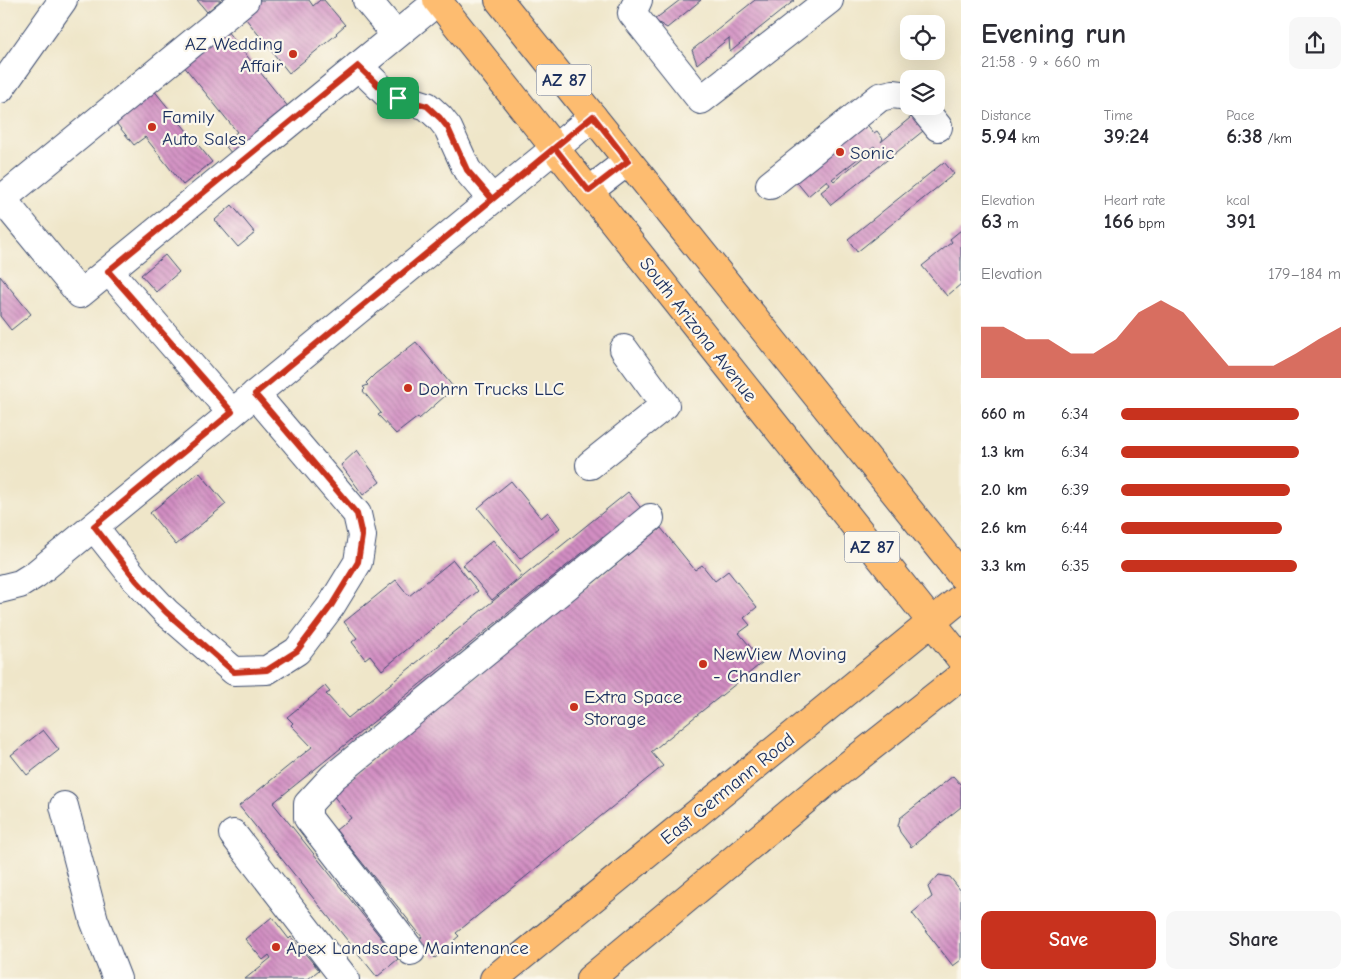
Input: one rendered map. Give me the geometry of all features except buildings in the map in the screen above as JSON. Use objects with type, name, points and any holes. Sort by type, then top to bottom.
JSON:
[{"type":"main road","name":"AZ 87","points":[[500,0],[961,575]]},
{"type":"main road","name":"South Arizona Avenue","points":[[438,1],[961,659]]},
{"type":"main road","name":"East Germann Road","points":[[494,979],[961,598]]},
{"type":"main road","points":[[590,979],[828,781],[961,676]]},
{"type":"lane","points":[[0,89],[63,0]]},
{"type":"lane","points":[[245,0],[1,200],[80,294],[438,1]]},
{"type":"lane","points":[[367,0],[396,36]]},
{"type":"lane","points":[[638,0],[632,13],[701,100],[829,0]]},
{"type":"lane","points":[[358,66],[386,93],[427,106],[440,118],[448,128],[467,170],[492,199]]},
{"type":"lane","points":[[770,185],[880,97],[893,94],[900,95]]},
{"type":"lane","points":[[928,115],[938,127]]},
{"type":"lane","points":[[0,589],[20,584],[36,574],[593,116]]},
{"type":"lane","points":[[589,191],[628,161]]},
{"type":"lane","points":[[108,271],[232,412]]},
{"type":"lane","points":[[590,465],[665,405],[624,349]]},
{"type":"lane","points":[[94,526],[136,580],[166,612],[234,672],[267,670],[297,651],[331,606],[358,562],[362,536],[357,514],[255,394]]},
{"type":"lane","points":[[411,951],[308,818],[308,804],[333,777],[650,518]]},
{"type":"lane","points":[[64,806],[94,920],[118,979]]},
{"type":"lane","points":[[233,834],[346,979]]},
{"type":"place","name":"AZ Wedding Affair","points":[[293,54]]},
{"type":"place","name":"Family Auto Sales","points":[[152,127]]},
{"type":"place","name":"Sonic","points":[[840,152]]},
{"type":"place","name":"Dohrn Trucks LLC","points":[[408,388]]},
{"type":"place","name":"NewView Moving - Chandler","points":[[703,664]]},
{"type":"place","name":"Extra Space Storage","points":[[574,707]]},
{"type":"place","name":"Apex Landscape Maintenance","points":[[276,947]]},
{"type":"route","points":[[358,66],[386,93],[398,98],[427,106],[440,118],[448,128],[467,170],[492,199],[593,116],[628,161],[589,191],[555,148],[255,394],[357,514],[362,536],[358,562],[331,606],[297,651],[267,670],[234,672],[166,612],[136,580],[94,526],[232,412],[108,271],[358,66]]}]
